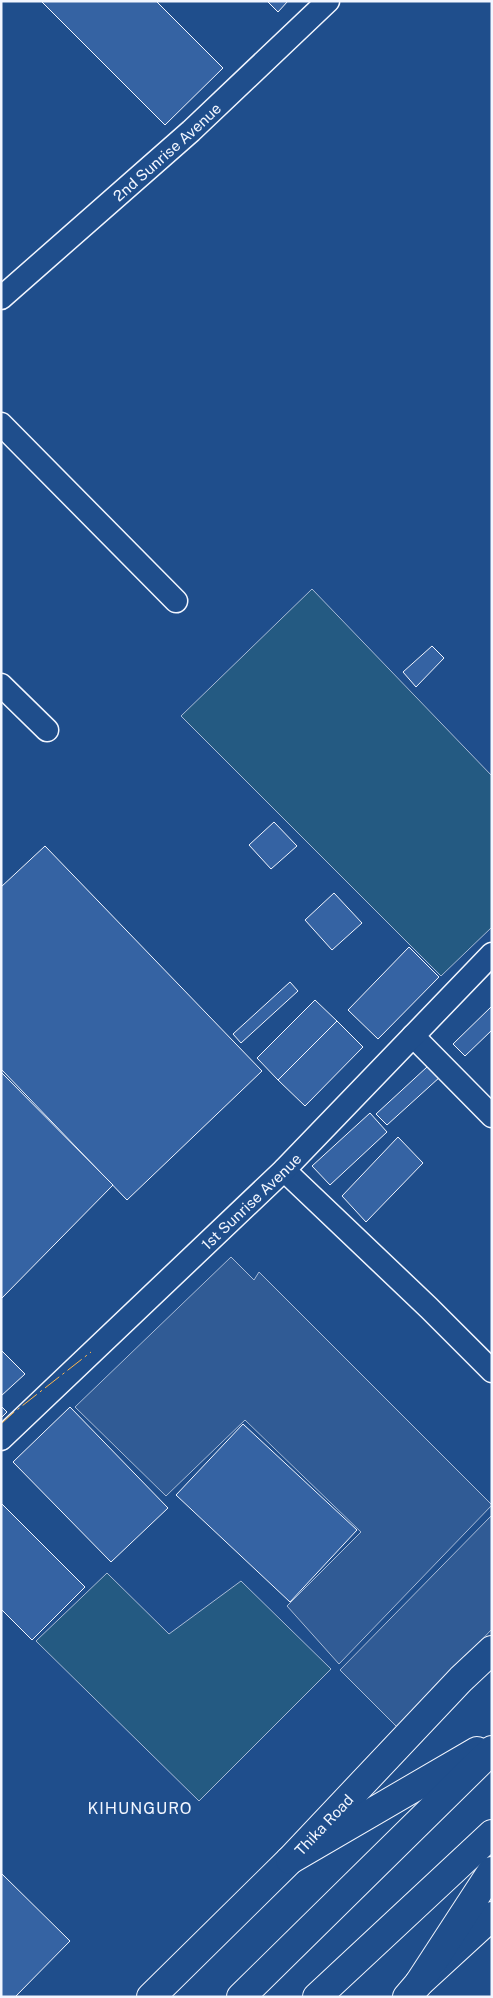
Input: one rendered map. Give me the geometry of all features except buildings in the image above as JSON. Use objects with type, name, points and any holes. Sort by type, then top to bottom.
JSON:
[{"type":"main road","name":"Thika Road","points":[[151,1997],[290,1860],[460,1679],[492,1650]]},
{"type":"main road","points":[[290,1860],[492,1743]]},
{"type":"main road","points":[[241,1997],[492,1750]]},
{"type":"main road","points":[[317,1997],[492,1834]]},
{"type":"main road","points":[[413,1990],[492,1870]]},
{"type":"main road","points":[[413,1990],[492,1916]]},
{"type":"street","name":"2nd Sunrise Avenue","points":[[1,298],[192,131],[328,1]]},
{"type":"street","points":[[1,424],[176,601]]},
{"type":"street","points":[[1,685],[48,730]]},
{"type":"street","name":"1st Sunrise Avenue","points":[[1,1439],[284,1170],[492,954]]},
{"type":"street","points":[[413,1036],[492,1116]]},
{"type":"street","points":[[284,1170],[429,1308],[492,1371]]},
{"type":"shaded area","points":[[312,589],[492,776],[492,927],[441,976],[181,716]]},
{"type":"shaded area","points":[[231,1257],[254,1280],[259,1272],[492,1505],[339,1664],[287,1606],[361,1532],[245,1420],[166,1496],[75,1407]]},
{"type":"shaded area","points":[[492,1515],[492,1629],[398,1728],[340,1670]]},
{"type":"shaded area","points":[[107,1573],[169,1634],[241,1581],[331,1669],[199,1801],[36,1641]]},
{"type":"power","points":[[1,1424],[91,1352]]},
{"type":"district","name":"KIHUNGURO","points":[[140,1808]]}]
